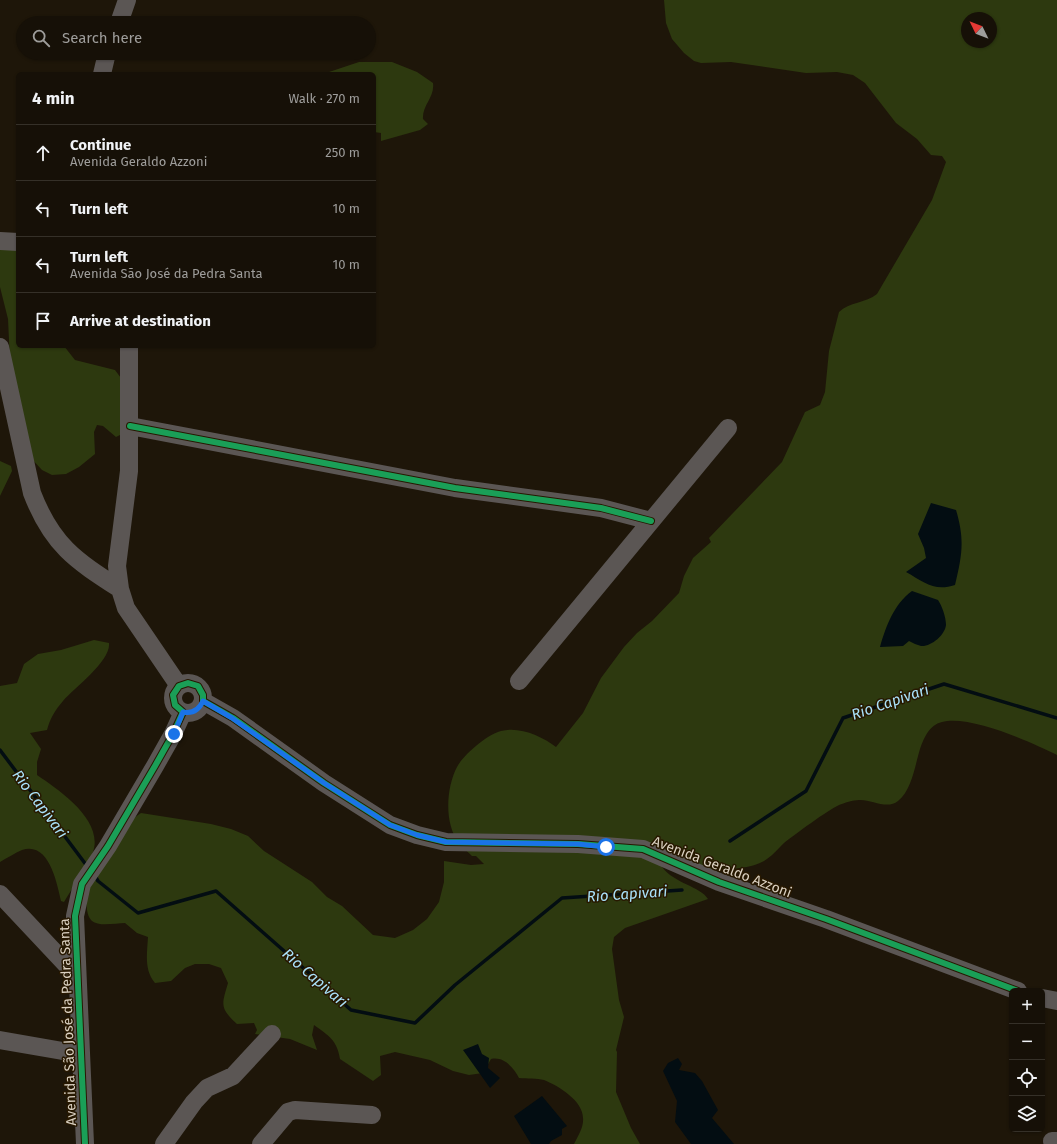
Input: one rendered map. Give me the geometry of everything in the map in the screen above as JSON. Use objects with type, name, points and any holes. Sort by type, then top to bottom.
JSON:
[{"type":"street","points":[[121,16],[127,0]]},
{"type":"street","points":[[102,72],[105,60]]},
{"type":"street","points":[[0,241],[16,242]]},
{"type":"street","points":[[0,347],[32,493],[39,512],[59,544],[94,572],[120,589]]},
{"type":"street","points":[[129,348],[129,471],[117,566],[120,589],[126,608],[178,686]]},
{"type":"street","points":[[130,426],[455,488],[601,508],[651,521]]},
{"type":"street","points":[[519,681],[728,428]]},
{"type":"street","points":[[188,683],[194,684],[201,690],[203,701],[198,710],[188,713],[183,712],[178,710],[173,700],[173,695],[178,686],[188,683]]},
{"type":"street","name":"Avenida Geraldo Azzoni","points":[[203,701],[232,718],[324,783],[390,825],[417,835],[446,842],[578,844],[643,849],[719,882],[826,919],[1010,988]]},
{"type":"street","name":"Avenida São José da Pedra Santa","points":[[85,1144],[75,916],[82,884],[108,846],[174,734],[183,712]]},
{"type":"street","points":[[0,894],[77,976]]},
{"type":"street","points":[[1045,999],[1057,1001]]},
{"type":"street","points":[[164,1144],[194,1102],[207,1088],[233,1076],[272,1034]]},
{"type":"street","points":[[0,1040],[80,1054]]},
{"type":"street","points":[[261,1144],[288,1112],[295,1110],[372,1115]]},
{"type":"green space","points":[[664,0],[1057,0],[1057,755],[1017,737],[984,726],[968,722],[942,722],[930,729],[925,736],[910,784],[903,796],[894,804],[859,800],[839,805],[795,834],[767,859],[754,865],[742,868],[714,870],[662,867],[667,873],[699,891],[708,899],[625,928],[614,937],[612,949],[619,1000],[624,1017],[616,1050],[616,1092],[631,1128],[640,1144],[574,1144],[583,1125],[582,1112],[575,1100],[563,1090],[544,1080],[519,1078],[508,1064],[500,1059],[491,1059],[483,1073],[469,1075],[453,1071],[430,1060],[395,1052],[380,1056],[381,1075],[373,1081],[340,1059],[337,1047],[332,1039],[314,1025],[312,1035],[317,1050],[290,1039],[255,1034],[257,1030],[254,1023],[237,1024],[227,1014],[223,1001],[228,983],[221,968],[209,964],[195,964],[185,968],[171,981],[155,983],[149,973],[148,967],[148,937],[137,933],[125,923],[95,923],[89,917],[87,911],[87,898],[92,878],[102,859],[122,831],[141,813],[211,824],[231,829],[248,836],[264,851],[312,882],[327,897],[342,906],[373,935],[395,938],[413,930],[427,919],[439,902],[444,882],[444,861],[471,865],[484,864],[476,856],[472,856],[461,845],[454,835],[451,826],[448,806],[449,795],[453,776],[460,762],[483,740],[501,731],[515,730],[530,733],[544,739],[556,747],[583,713],[601,678],[624,647],[679,593],[684,576],[693,558],[711,542],[709,538],[782,462],[805,412],[820,405],[825,392],[829,351],[839,312],[848,306],[873,297],[877,294],[932,200],[946,162],[942,156],[931,155],[917,139],[896,123],[865,83],[853,75],[837,72],[806,73],[731,62],[701,63],[694,61],[684,53],[672,39],[666,23]]},
{"type":"green space","points":[[359,62],[392,62],[417,72],[433,83],[432,93],[423,114],[423,119],[428,124],[420,130],[381,141],[381,133],[376,132],[376,72],[329,72]]},
{"type":"green space","points":[[0,240],[16,242],[16,348],[66,348],[75,360],[115,370],[124,382],[124,433],[116,437],[103,426],[97,425],[94,432],[95,454],[79,467],[66,474],[52,475],[42,470],[30,457],[12,403],[8,319],[0,287]]},
{"type":"green space","points":[[0,461],[11,466],[12,471],[0,496]]},
{"type":"green space","points":[[94,640],[109,643],[108,650],[104,658],[91,674],[60,704],[51,718],[47,730],[30,733],[41,749],[37,762],[37,775],[57,789],[77,807],[86,818],[92,829],[95,840],[93,852],[90,858],[64,902],[61,901],[50,865],[45,857],[39,852],[31,849],[22,850],[0,862],[0,686],[17,683],[24,664],[38,654],[61,650]]},
{"type":"shaded area","points":[[931,503],[956,510],[961,530],[962,548],[955,585],[948,587],[935,587],[929,585],[906,572],[926,558],[924,548],[918,534]]},
{"type":"shaded area","points":[[912,591],[938,600],[942,608],[946,625],[943,633],[937,640],[925,646],[920,646],[909,641],[903,646],[880,647],[888,623],[900,602]]},
{"type":"shaded area","points":[[478,1044],[482,1054],[489,1058],[488,1068],[500,1078],[490,1088],[463,1050]]},
{"type":"shaded area","points":[[678,1058],[682,1064],[679,1070],[695,1073],[702,1081],[718,1110],[712,1118],[734,1144],[691,1144],[675,1122],[677,1101],[663,1071],[668,1063]]},
{"type":"shaded area","points":[[542,1096],[567,1126],[562,1129],[562,1135],[551,1141],[549,1144],[531,1144],[514,1116]]},
{"type":"waterway","name":"Rio Capivari","points":[[730,841],[806,791],[843,718],[944,684],[1057,718]]},
{"type":"waterway","name":"Rio Capivari","points":[[0,750],[87,866]]},
{"type":"waterway","name":"Rio Capivari","points":[[95,876],[98,881],[138,913],[216,891],[351,1010],[415,1023],[455,985],[562,898],[682,890]]},
{"type":"cycle path","points":[[130,426],[455,488],[601,508],[651,521]]},
{"type":"cycle path","points":[[85,1144],[75,916],[82,884],[108,846],[173,734],[183,712],[175,705],[173,695],[179,686],[188,683],[198,686],[203,695],[203,701],[233,718],[324,783],[390,825],[417,835],[446,842],[578,844],[643,849],[719,882],[826,919],[1010,988]]},
{"type":"route","points":[[174,734],[183,712],[188,713],[198,710],[203,701],[232,718],[324,783],[390,825],[417,835],[446,842],[490,844],[578,844],[606,847]]}]
